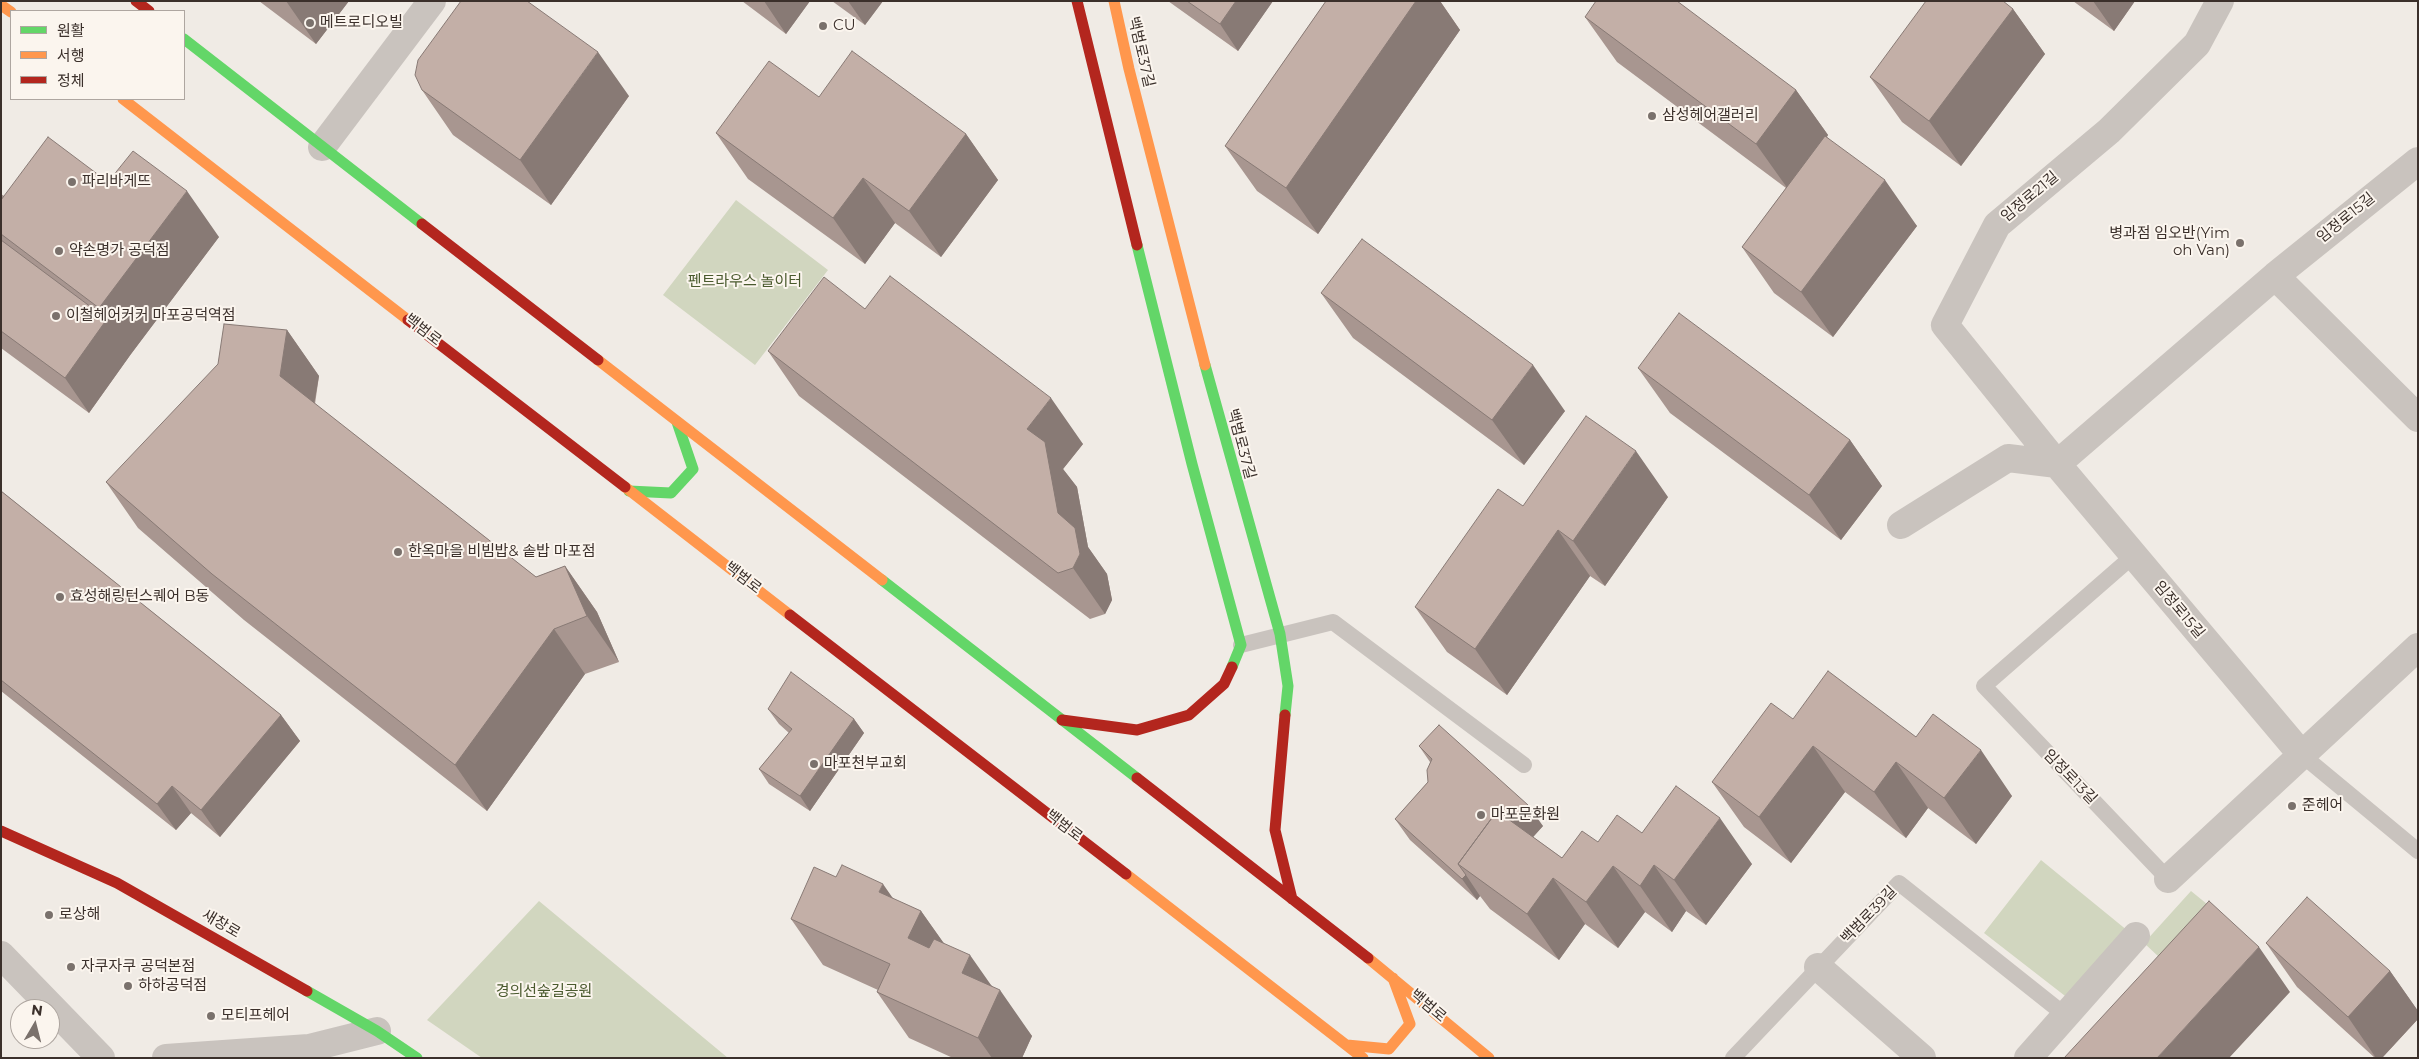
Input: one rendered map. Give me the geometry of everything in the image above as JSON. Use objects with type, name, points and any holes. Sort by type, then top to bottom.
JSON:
[{"type":"main road","points":[[136,1],[147,10]]},
{"type":"main road","points":[[1062,720],[1138,730],[1189,715],[1224,684],[1241,644],[1192,464],[1076,1]]},
{"type":"main road","name":"백범로37길","points":[[1114,1],[1129,69],[1228,453],[1280,634],[1288,686],[1275,830],[1292,899]]},
{"type":"main road","name":"백범로","points":[[185,40],[1392,976],[1489,1058]]},
{"type":"main road","name":"백범로","points":[[124,100],[1363,1058]]},
{"type":"main road","points":[[630,490],[670,493],[693,468],[677,422]]},
{"type":"main road","name":"새창로","points":[[1,832],[118,883],[377,1031],[417,1058]]},
{"type":"main road","points":[[1347,1045],[1389,1049],[1410,1024],[1392,976]]},
{"type":"street","points":[[322,147],[432,1]]},
{"type":"street","name":"임정로21길","points":[[2057,464],[1945,325],[1997,225],[2109,131],[2150,91],[2196,44],[2220,1]]},
{"type":"street","name":"임정로15길","points":[[2302,755],[2057,464],[2275,276],[2418,161]]},
{"type":"street","points":[[2275,276],[2418,418]]},
{"type":"street","points":[[1901,525],[2008,458],[2057,464]]},
{"type":"street","name":"임정로13길","points":[[2168,880],[2418,647]]},
{"type":"street","points":[[2028,1058],[2136,936]]},
{"type":"street","points":[[1,955],[101,1058]]},
{"type":"street","points":[[1818,967],[1922,1058]]},
{"type":"street","points":[[166,1058],[309,1048],[377,1031]]},
{"type":"lane","name":"임정로13길","points":[[2133,556],[1984,686],[2168,880]]},
{"type":"lane","points":[[1241,644],[1333,622],[1524,765]]},
{"type":"lane","points":[[2302,755],[2418,852]]},
{"type":"lane","name":"백범로39길","points":[[1733,1058],[1899,882],[2065,1016]]},
{"type":"green space","name":"펜트라우스 놀이터","points":[[736,200],[828,270],[755,365],[663,295]]},
{"type":"green space","points":[[2041,860],[2128,931],[2069,999],[1984,933]]},
{"type":"green space","points":[[2191,891],[2240,931],[2191,987],[2144,943]]},
{"type":"green space","name":"경의선숲길공원","points":[[539,901],[728,1058],[482,1058],[427,1020]]},
{"type":"building","points":[[461,1],[527,1],[598,52],[520,160],[422,90],[415,75],[418,60]]},
{"type":"building","points":[[1187,1],[1236,1],[1220,24]]},
{"type":"building","points":[[1326,1],[1416,1],[1286,188],[1225,146]]},
{"type":"building","points":[[1596,1],[1677,1],[1796,90],[1756,144],[1585,17]]},
{"type":"building","points":[[1926,1],[2003,1],[2013,9],[1929,121],[1870,77]]},
{"type":"building","points":[[852,51],[966,134],[909,211],[863,178],[833,218],[716,133],[769,61],[819,97]]},
{"type":"building","points":[[1825,136],[1885,180],[1801,292],[1742,247]]},
{"type":"building","points":[[48,137],[108,182],[133,151],[187,191],[99,308],[1,234],[1,200]]},
{"type":"building","points":[[1362,239],[1533,365],[1492,420],[1321,293]]},
{"type":"building","points":[[1,240],[107,319],[65,378],[1,331]]},
{"type":"building","points":[[890,276],[1051,398],[1027,429],[1045,442],[1058,513],[1075,528],[1080,554],[1073,568],[1058,573],[768,351],[824,277],[865,309]]},
{"type":"building","points":[[1679,313],[1850,440],[1809,495],[1638,368]]},
{"type":"building","points":[[224,324],[287,330],[280,376],[536,577],[565,566],[587,616],[554,629],[455,765],[212,574],[106,482],[218,364]]},
{"type":"building","points":[[1586,416],[1636,451],[1573,541],[1558,530],[1475,649],[1415,607],[1498,489],[1523,506]]},
{"type":"building","name":"효성해링턴스퀘어 B동","points":[[1,491],[281,715],[201,810],[172,786],[157,804],[1,680]]},
{"type":"building","points":[[1828,671],[1916,737],[1933,714],[1981,750],[1944,798],[1896,762],[1874,792],[1813,746],[1759,817],[1712,782],[1771,703],[1793,719]]},
{"type":"building","name":"마포천부교회","points":[[791,672],[854,719],[800,796],[759,769],[792,729],[768,709]]},
{"type":"building","name":"마포문화원","points":[[1439,725],[1528,805],[1513,822],[1497,811],[1458,864],[1466,875],[1462,879],[1395,819],[1428,782],[1427,770],[1432,759],[1419,746]]},
{"type":"building","points":[[1676,786],[1720,818],[1674,880],[1654,865],[1640,886],[1613,866],[1586,902],[1553,878],[1527,914],[1458,864],[1497,811],[1562,858],[1582,831],[1598,842],[1617,815],[1642,833]]},
{"type":"building","points":[[842,865],[883,884],[879,892],[921,911],[908,938],[929,948],[934,939],[970,955],[962,973],[1000,990],[978,1038],[877,992],[890,964],[791,919],[814,867],[836,877]]},
{"type":"building","points":[[2307,897],[2390,971],[2348,1017],[2266,943]]},
{"type":"building","points":[[2209,901],[2259,947],[2157,1058],[2064,1058]]},
{"type":"traffic: fast","points":[[185,40],[422,224]]},
{"type":"traffic: fast","points":[[1137,245],[1192,464],[1241,645],[1232,667]]},
{"type":"traffic: fast","points":[[1205,365],[1280,634],[1288,686],[1285,715]]},
{"type":"traffic: fast","points":[[629,491],[671,493],[693,469],[677,422]]},
{"type":"traffic: fast","points":[[882,580],[1137,778]]},
{"type":"traffic: fast","points":[[307,991],[377,1031],[417,1058]]},
{"type":"traffic: slow","points":[[1114,1],[1129,69],[1205,365]]},
{"type":"traffic: slow","points":[[1,5],[10,11]]},
{"type":"traffic: slow","points":[[124,100],[408,320]]},
{"type":"traffic: slow","points":[[598,360],[882,580]]},
{"type":"traffic: slow","points":[[625,487],[790,615]]},
{"type":"traffic: slow","points":[[1126,874],[1363,1058]]},
{"type":"traffic: slow","points":[[1368,958],[1489,1058]]},
{"type":"traffic: slow","points":[[1347,1045],[1389,1049],[1410,1024],[1393,978]]},
{"type":"traffic: jam","points":[[136,1],[148,10]]},
{"type":"traffic: jam","points":[[1077,1],[1137,245]]},
{"type":"traffic: jam","points":[[422,224],[598,360]]},
{"type":"traffic: jam","points":[[408,320],[625,487]]},
{"type":"traffic: jam","points":[[790,615],[1126,874]]},
{"type":"traffic: jam","points":[[1062,720],[1137,730],[1189,715],[1224,684],[1232,667]]},
{"type":"traffic: jam","points":[[1285,715],[1275,830],[1292,899]]},
{"type":"traffic: jam","points":[[1137,778],[1368,958]]},
{"type":"traffic: jam","points":[[1,831],[117,883],[307,991]]},
{"type":"place","name":"메트로디오빌","points":[[310,23]]},
{"type":"place","name":"CU","points":[[823,26]]},
{"type":"place","name":"삼성헤어갤러리","points":[[1652,116]]},
{"type":"place","name":"파리바게뜨","points":[[72,182]]},
{"type":"place","name":"병과점 임오반(Yim oh Van)","points":[[2240,243]]},
{"type":"place","name":"약손명가 공덕점","points":[[59,251]]},
{"type":"place","name":"이철헤어커커 마포공덕역점","points":[[56,316]]},
{"type":"place","name":"한옥마을 비빔밥& 솥밥 마포점","points":[[398,552]]},
{"type":"place","name":"효성해링턴스퀘어 B동","points":[[60,597]]},
{"type":"place","name":"마포천부교회","points":[[814,764]]},
{"type":"place","name":"준헤어","points":[[2292,806]]},
{"type":"place","name":"마포문화원","points":[[1481,815]]},
{"type":"place","name":"로상해","points":[[49,915]]},
{"type":"place","name":"자쿠자쿠 공덕본점","points":[[71,967]]},
{"type":"place","name":"하하공덕점","points":[[128,986]]},
{"type":"place","name":"모티프헤어","points":[[211,1016]]}]
